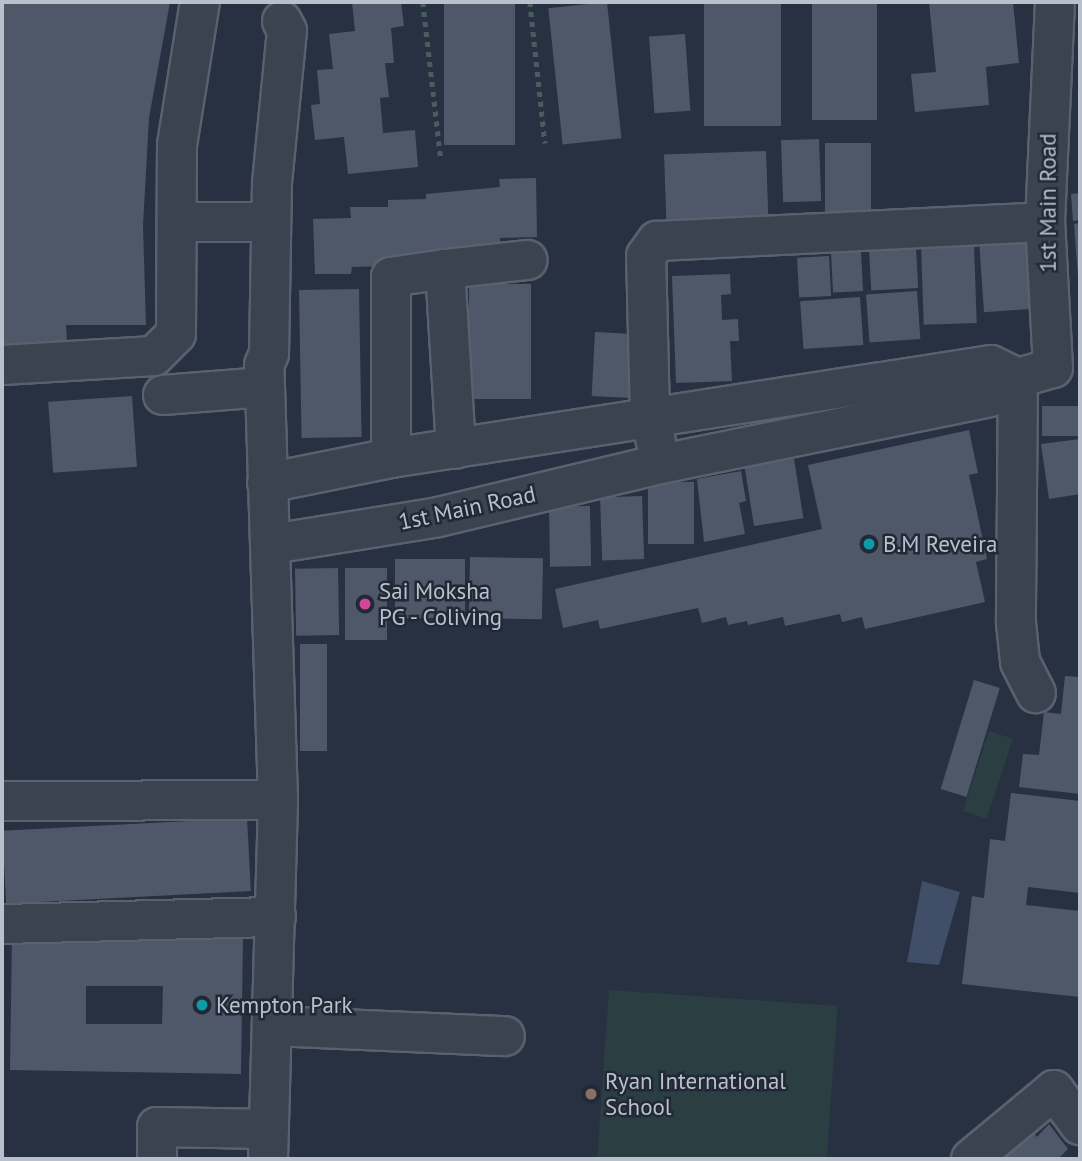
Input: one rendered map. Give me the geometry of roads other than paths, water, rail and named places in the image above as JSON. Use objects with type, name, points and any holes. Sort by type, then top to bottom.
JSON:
[{"type":"street","points":[[2,365],[154,356],[176,334],[177,145],[200,2]]},
{"type":"street","name":"1st Main Road","points":[[272,544],[438,517],[660,464],[990,397],[1050,369],[1045,222],[1055,2]]},
{"type":"street","points":[[157,1159],[157,1127],[268,1144],[274,1026],[278,800],[272,544],[267,483],[265,376],[269,354],[264,222],[288,31],[284,11]]},
{"type":"street","points":[[178,222],[264,222]]},
{"type":"street","points":[[660,464],[650,416],[646,256],[657,241],[1045,222]]},
{"type":"street","points":[[391,458],[391,277],[528,260]]},
{"type":"street","points":[[444,269],[456,449]]},
{"type":"street","points":[[267,483],[391,458],[991,365],[1050,369],[1016,623],[1020,662],[1036,694]]},
{"type":"street","points":[[163,395],[265,376]]},
{"type":"street","points":[[2,800],[278,800]]},
{"type":"street","points":[[4,924],[276,917]]},
{"type":"street","points":[[274,1026],[505,1036]]},
{"type":"street","points":[[971,1159],[1054,1090],[1080,1125]]},
{"type":"water","points":[[922,881],[960,892],[939,965],[907,962]]},
{"type":"place","name":"B.M Reveira","points":[[869,544]]},
{"type":"place","name":"Sai Moksha PG - Coliving","points":[[365,604]]},
{"type":"place","name":"Kempton Park","points":[[202,1005]]},
{"type":"place","name":"Ryan International School","points":[[591,1094]]}]
